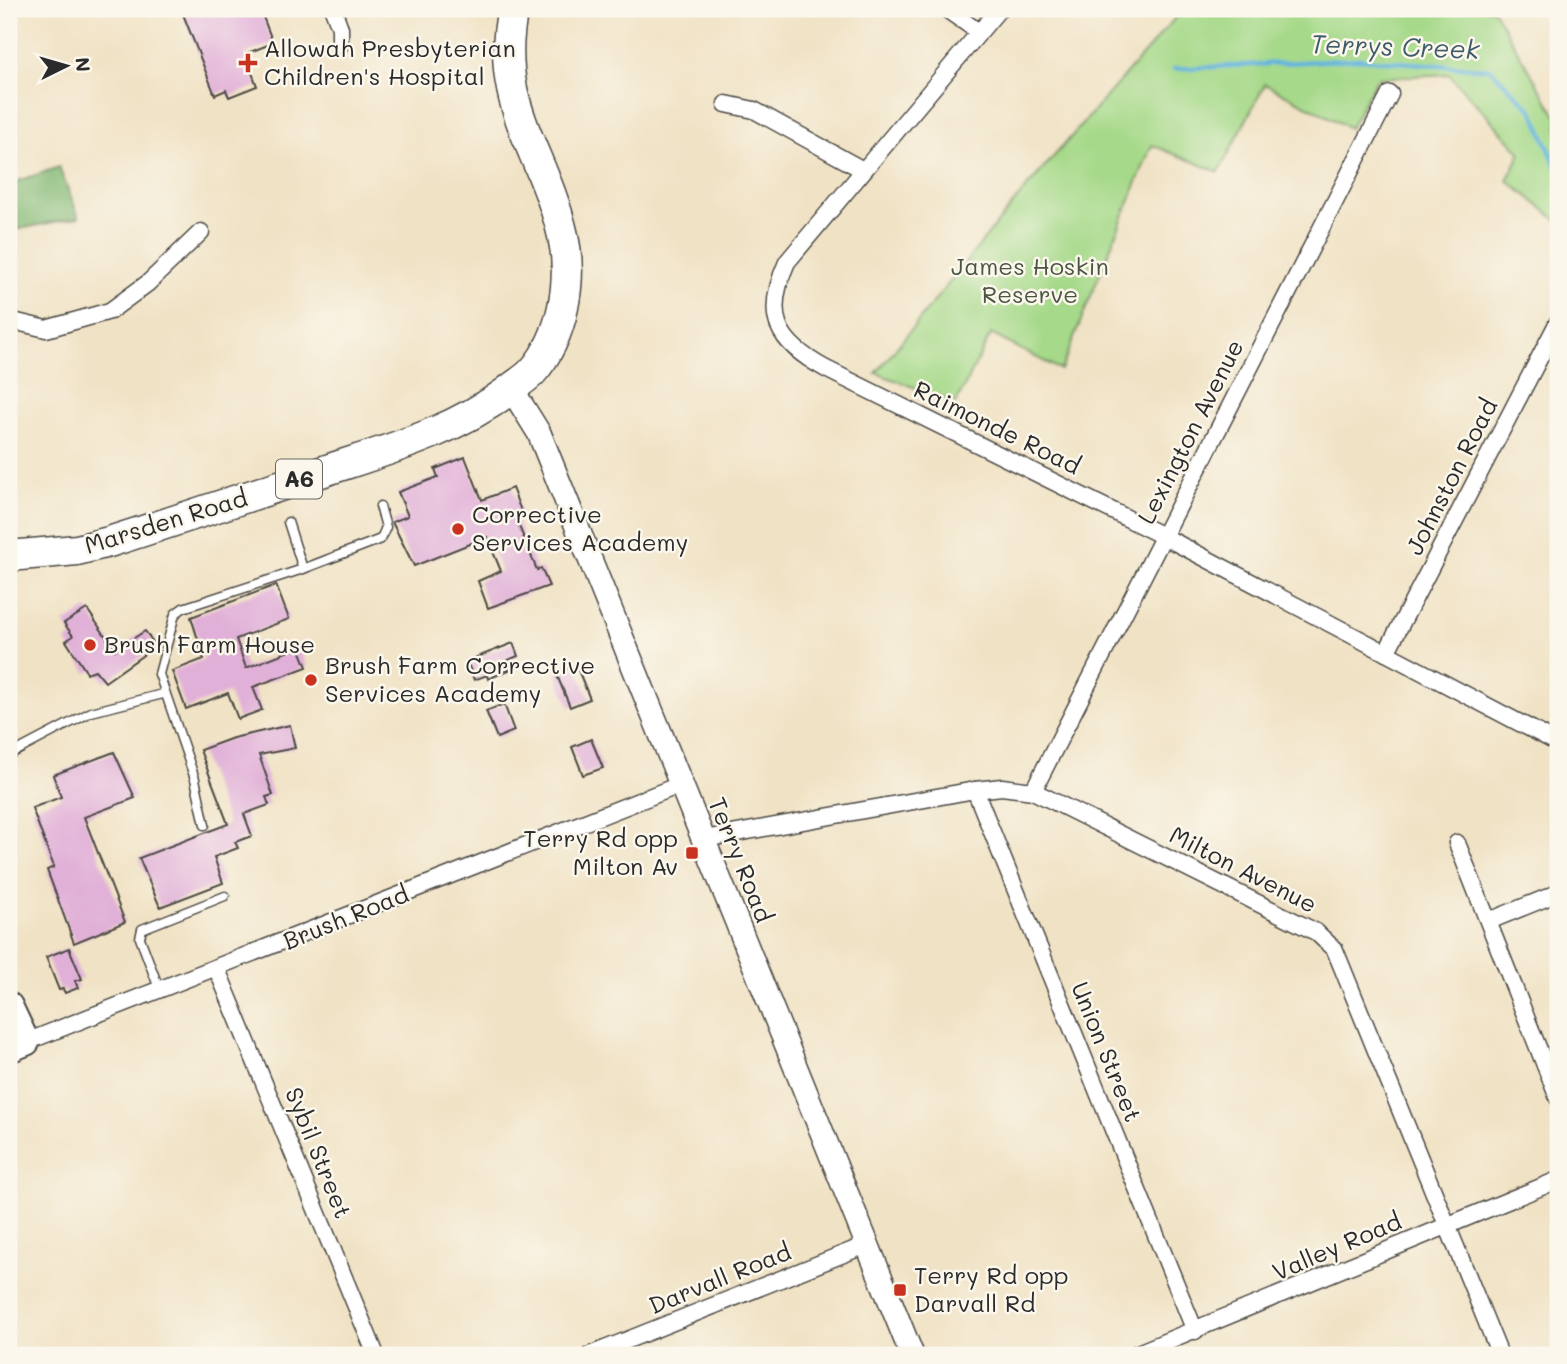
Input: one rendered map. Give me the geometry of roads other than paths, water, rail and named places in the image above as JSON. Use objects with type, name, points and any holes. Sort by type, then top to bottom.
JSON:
[{"type":"highway","points":[[495,9],[491,44],[495,97],[505,129],[538,208],[548,259],[542,310],[511,388]]},
{"type":"highway","name":"Marsden Road","points":[[9,556],[78,550],[110,542],[438,433],[467,418],[532,372],[558,325],[567,266],[562,233],[549,190],[522,129],[510,88],[507,44],[513,9]]},
{"type":"main road","points":[[9,1006],[18,1045]]},
{"type":"street","points":[[333,9],[340,28],[340,45]]},
{"type":"street","points":[[946,9],[979,32]]},
{"type":"street","name":"Raimonde Road","points":[[999,9],[787,262],[775,289],[776,318],[786,340],[802,356],[1163,536],[1558,743]]},
{"type":"street","name":"Lexington Avenue","points":[[1033,791],[1390,94]]},
{"type":"street","points":[[726,104],[754,110],[863,170]]},
{"type":"street","points":[[9,320],[46,329],[110,311],[148,283],[201,232]]},
{"type":"street","name":"Johnston Road","points":[[1386,653],[1558,321]]},
{"type":"street","name":"Terry Road","points":[[511,388],[540,433],[912,1355]]},
{"type":"street","name":"Brush Road","points":[[18,1045],[682,784]]},
{"type":"street","name":"Milton Avenue","points":[[704,839],[975,790],[1002,787],[1033,791],[1316,932],[1335,950],[1500,1355]]},
{"type":"street","name":"Union Street","points":[[975,790],[1195,1331]]},
{"type":"street","points":[[1457,843],[1558,1098]]},
{"type":"street","points":[[1489,921],[1558,893]]},
{"type":"street","name":"Sybil Street","points":[[217,969],[376,1355]]},
{"type":"street","name":"Valley Road","points":[[1133,1355],[1558,1180]]},
{"type":"street","name":"Darvall Road","points":[[590,1355],[866,1245]]},
{"type":"lane","points":[[205,825],[195,779],[163,694],[159,674],[175,614],[183,608],[303,569],[381,539],[386,527],[380,506]]},
{"type":"lane","points":[[288,522],[303,569]]},
{"type":"lane","points":[[9,755],[91,712],[163,694]]},
{"type":"lane","points":[[160,991],[140,938],[142,929],[225,896]]},
{"type":"waterway","name":"Terrys Creek","points":[[1174,69],[1358,59],[1490,69],[1533,111],[1558,170]]},
{"type":"place","name":"Allowah Presbyterian Children's Hospital","points":[[248,63]]},
{"type":"place","name":"Corrective Services Academy","points":[[458,529]]},
{"type":"place","name":"Brush Farm House","points":[[90,645]]},
{"type":"place","name":"Brush Farm Corrective Services Academy","points":[[311,680]]},
{"type":"place","name":"Terry Rd opp Milton Av","points":[[692,853]]},
{"type":"place","name":"Terry Rd opp Darvall Rd","points":[[900,1290]]},
{"type":"park label","name":"James Hoskin Reserve","points":[[1030,281]]}]
